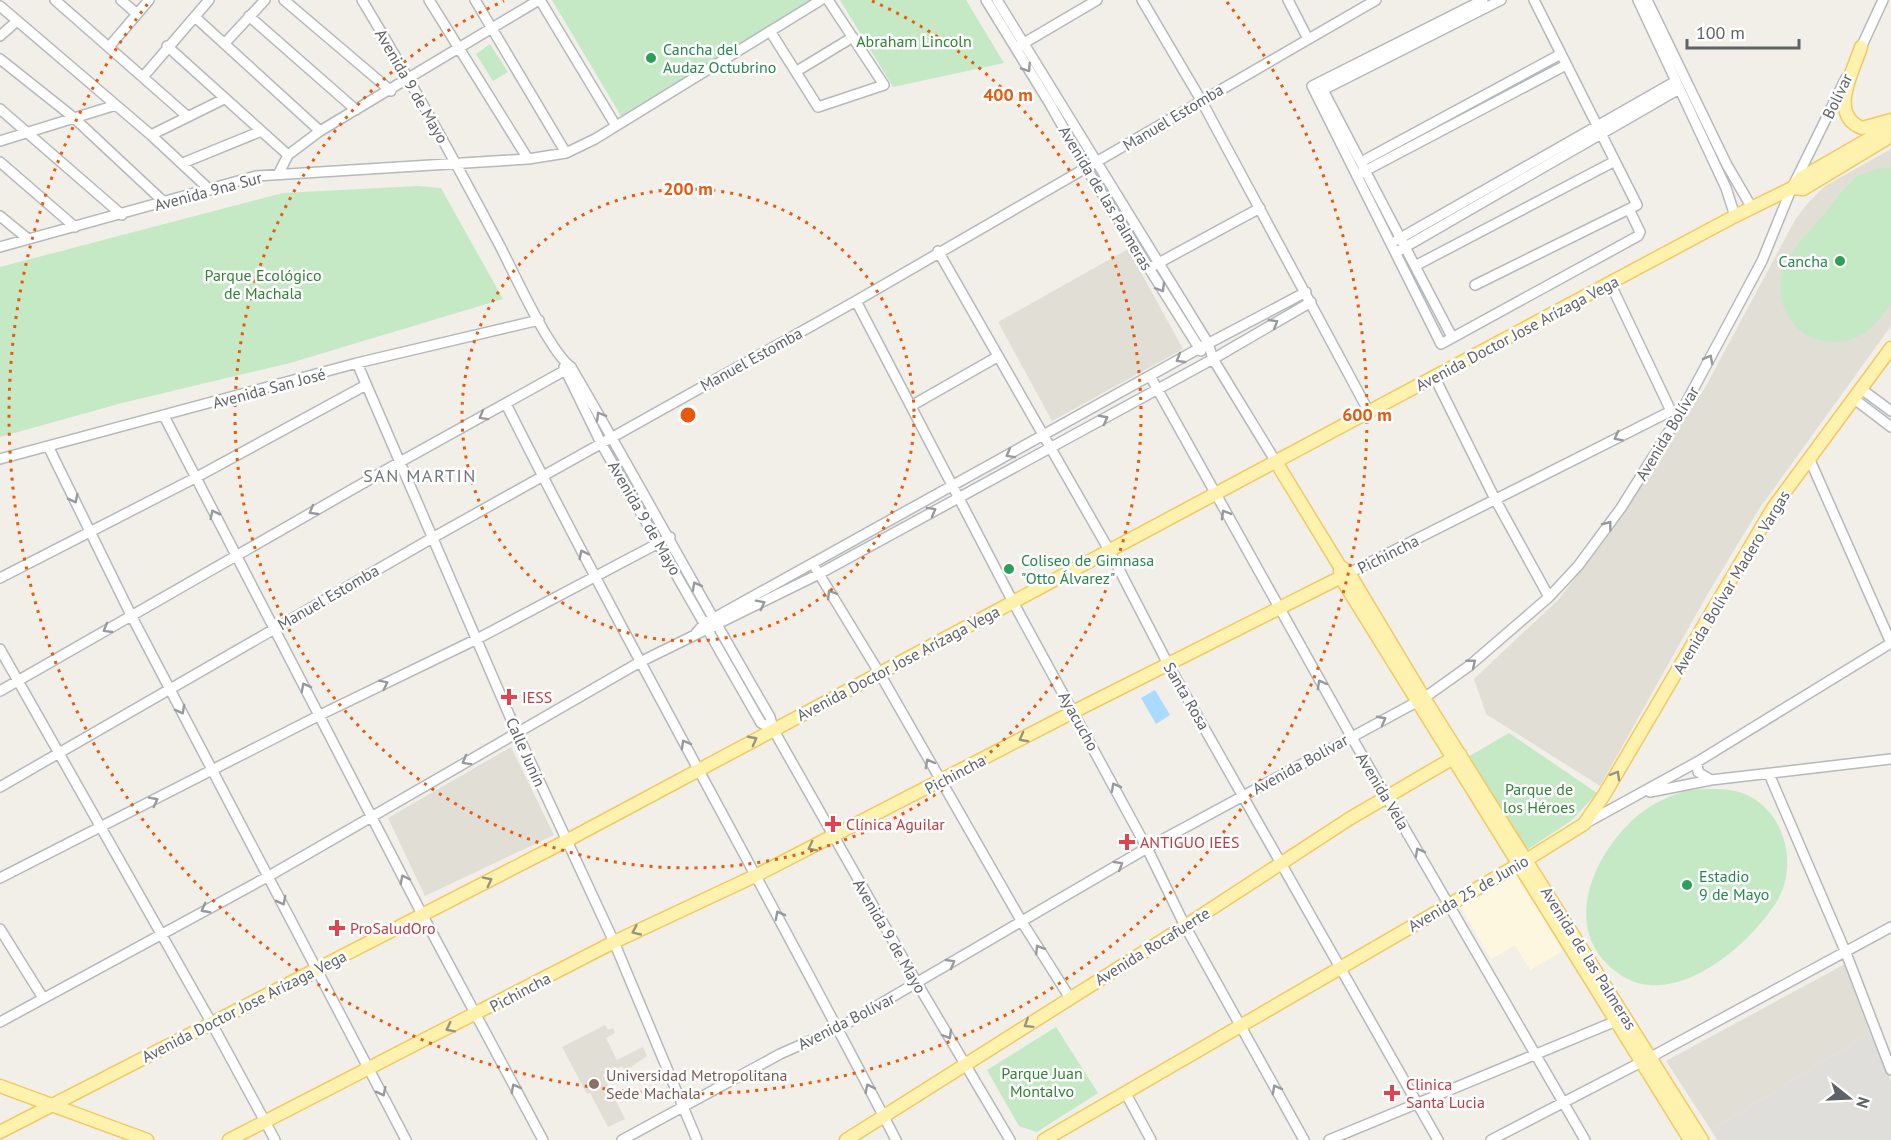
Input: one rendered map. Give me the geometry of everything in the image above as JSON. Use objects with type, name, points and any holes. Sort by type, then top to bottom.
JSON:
[{"type":"main road","points":[[1861,47],[1845,98],[1845,113],[1849,121],[1863,128],[1891,120]]},
{"type":"main road","name":"Avenida Doctor Jose Arízaga Vega","points":[[1791,190],[1801,178],[1891,126]]},
{"type":"main road","name":"Avenida Doctor Jose Arízaga Vega","points":[[0,1132],[566,841],[1735,216],[1791,190],[1803,189],[1891,136]]},
{"type":"main road","name":"Avenida Bolívar Madero Vargas","points":[[1584,824],[1604,795],[1773,508],[1891,348]]},
{"type":"main road","name":"Avenida de las Palmeras","points":[[1276,462],[1420,700],[1647,1060],[1702,1140]]},
{"type":"main road","name":"Pichincha","points":[[229,1140],[476,1015],[614,942],[757,875],[1075,711],[1169,666],[1280,609],[1343,572]]},
{"type":"main road","name":"Avenida Rocafuerte","points":[[846,1140],[1185,926],[1282,862],[1456,756]]},
{"type":"main road","name":"Avenida 25 de Junio","points":[[1044,1140],[1448,903],[1523,862],[1584,824]]},
{"type":"main road","name":"Avenida de las Palmeras","points":[[1647,1060],[1690,1140]]},
{"type":"main road","points":[[0,1086],[147,1140]]},
{"type":"street","points":[[55,0],[187,116]]},
{"type":"street","points":[[121,0],[137,14]]},
{"type":"street","points":[[109,47],[149,0]]},
{"type":"street","points":[[143,77],[167,46],[209,0]]},
{"type":"street","points":[[225,43],[264,0]]},
{"type":"street","points":[[284,0],[391,91]]},
{"type":"street","name":"Avenida 9 de Mayo","points":[[362,0],[409,79],[539,320],[613,438],[670,537],[711,624]]},
{"type":"street","points":[[429,0],[528,159]]},
{"type":"street","points":[[475,0],[566,153]]},
{"type":"street","points":[[279,174],[288,155],[320,131],[391,91],[540,0],[616,126]]},
{"type":"street","name":"Avenida 9na Sur","points":[[0,247],[256,176],[528,159],[566,153],[616,126],[821,0]]},
{"type":"street","points":[[770,31],[818,107],[884,85],[828,0]]},
{"type":"street","name":"Avenida de las Palmeras","points":[[986,0],[1014,49],[1050,104],[1086,168],[1208,343],[1213,359],[1276,462]]},
{"type":"street","name":"Avenida de las Palmeras","points":[[997,0],[1097,162],[1198,349],[1213,359]]},
{"type":"street","points":[[1014,49],[1097,0]]},
{"type":"street","points":[[1142,0],[1201,100],[1369,412]]},
{"type":"street","points":[[1288,0],[1308,39]]},
{"type":"street","name":"Manuel Estomba","points":[[0,787],[273,628],[602,445],[761,352],[856,301],[938,251],[1097,162],[1376,0]]},
{"type":"street","points":[[1452,337],[1403,243],[1312,86],[1483,0]]},
{"type":"street","points":[[1501,0],[1323,90],[1361,169],[1393,248],[1441,344],[1638,236],[1640,232],[1629,209]]},
{"type":"street","points":[[1474,285],[1637,205],[1534,0]]},
{"type":"street","points":[[1638,0],[1726,188],[1735,216]]},
{"type":"street","points":[[1647,0],[1752,208]]},
{"type":"street","name":"Bolívar","points":[[1791,190],[1883,0]]},
{"type":"street","points":[[0,6],[183,163],[210,190]]},
{"type":"street","points":[[249,16],[356,110]]},
{"type":"street","points":[[195,17],[320,131]]},
{"type":"street","points":[[0,36],[17,21]]},
{"type":"street","points":[[797,71],[853,37]]},
{"type":"street","points":[[167,46],[259,132],[288,155]]},
{"type":"street","points":[[1361,169],[1561,54]]},
{"type":"street","points":[[0,59],[73,117],[165,203]]},
{"type":"street","points":[[1361,169],[1566,65]]},
{"type":"street","points":[[1393,248],[1678,85]]},
{"type":"street","points":[[151,135],[224,99]]},
{"type":"street","points":[[0,141],[116,105]]},
{"type":"street","points":[[0,109],[122,215]]},
{"type":"street","points":[[183,163],[259,132]]},
{"type":"street","points":[[1415,266],[1615,161]]},
{"type":"street","points":[[0,162],[75,227]]},
{"type":"street","points":[[1726,188],[1737,182]]},
{"type":"street","name":"Avenida Bolívar","points":[[622,1140],[780,1054],[839,1028],[1147,848],[1420,700],[1469,666],[1549,597],[1578,566],[1621,508],[1762,261],[1791,190]]},
{"type":"street","points":[[1153,266],[1260,208]]},
{"type":"street","points":[[0,216],[28,239]]},
{"type":"street","name":"Santa Rosa","points":[[938,251],[1109,550],[1169,666],[1245,794],[1438,1140]]},
{"type":"street","points":[[1610,283],[1675,413]]},
{"type":"street","points":[[0,1022],[268,876],[639,662],[696,633],[812,563],[1208,343],[1306,292]]},
{"type":"street","name":"Ayacucho","points":[[856,301],[1013,602],[1075,711],[1185,926],[1304,1140]]},
{"type":"street","points":[[711,624],[819,574],[1157,390],[1311,302]]},
{"type":"street","name":"Avenida San José","points":[[0,459],[357,363],[539,320]]},
{"type":"street","points":[[911,406],[997,357]]},
{"type":"street","name":"Calle Junín","points":[[357,363],[517,733],[614,942],[697,1140]]},
{"type":"street","points":[[0,691],[400,462],[506,404],[566,366]]},
{"type":"street","name":"Avenida 9 de Mayo","points":[[566,366],[602,445],[770,717],[773,729],[916,983],[1010,1140]]},
{"type":"street","name":"Avenida Vela","points":[[1150,376],[1351,736],[1388,796],[1585,1140]]},
{"type":"street","points":[[1434,376],[1549,597]]},
{"type":"street","points":[[0,578],[195,478],[366,385]]},
{"type":"street","points":[[1856,393],[1891,411]]},
{"type":"street","points":[[1856,393],[1891,427]]},
{"type":"street","points":[[506,404],[639,662],[757,875],[896,1140]]},
{"type":"street","name":"Pichincha","points":[[1343,572],[1675,413]]},
{"type":"street","points":[[164,416],[422,915],[543,1140]]},
{"type":"street","points":[[48,446],[168,688],[214,770],[406,1140]]},
{"type":"street","points":[[1809,458],[1891,643]]},
{"type":"street","points":[[0,878],[320,715],[477,639],[670,537]]},
{"type":"street","points":[[812,563],[880,674],[1022,922],[1070,998]]},
{"type":"street","name":"Avenida 25 de Junio","points":[[1584,824],[1697,762],[1891,643]]},
{"type":"street","points":[[0,650],[212,1022],[275,1140]]},
{"type":"street","points":[[1642,794],[1711,780],[1891,759]]},
{"type":"street","points":[[1697,762],[1698,772],[1711,780]]},
{"type":"street","points":[[1769,774],[1846,953],[1891,1070]]},
{"type":"street","points":[[1491,1140],[1647,1060],[1891,927]]},
{"type":"street","points":[[1,935],[43,999]]},
{"type":"street","points":[[1329,1140],[1621,1018]]},
{"type":"street","points":[[1881,1046],[1891,1040]]},
{"type":"street","points":[[1125,1092],[1151,1140]]},
{"type":"shaded area","points":[[1891,149],[1891,326],[1759,509],[1707,595],[1600,786],[1486,714],[1474,679],[1558,600],[1610,533],[1706,386],[1795,220],[1807,204],[1825,186]]},
{"type":"shaded area","points":[[1128,249],[1183,349],[1052,421],[998,322]]},
{"type":"shaded area","points":[[511,747],[554,835],[425,896],[388,818]]},
{"type":"shaded area","points":[[1516,871],[1563,951],[1530,970],[1515,945],[1491,959],[1459,904]]},
{"type":"shaded area","points":[[1845,964],[1870,1033],[1711,1130],[1666,1061]]},
{"type":"shaded area","name":"Universidad Metropolitana Sede Machala","points":[[605,1025],[608,1030],[613,1028],[615,1033],[606,1038],[617,1060],[643,1047],[647,1056],[625,1071],[622,1066],[603,1075],[625,1119],[608,1127],[562,1047]]},
{"type":"shaded area","points":[[1870,1033],[1891,1081],[1891,1140],[1717,1140],[1711,1130]]},
{"type":"green space","name":"Cancha del Audaz Octubrino","points":[[552,0],[811,0],[621,116]]},
{"type":"green space","name":"Abraham Lincoln","points":[[840,0],[966,0],[1004,63],[893,87]]},
{"type":"green space","points":[[490,44],[508,72],[493,81],[476,54]]},
{"type":"green space","name":"Cancha","points":[[1891,167],[1891,304],[1871,328],[1855,338],[1838,342],[1823,341],[1809,336],[1797,328],[1782,303],[1781,287],[1786,263],[1802,239],[1852,180],[1867,172]]},
{"type":"green space","name":"Parque Ecológico de Machala","points":[[418,186],[441,188],[503,299],[290,363],[122,403],[0,437],[0,267],[283,193]]},
{"type":"green space","name":"Parque de los Héroes","points":[[1509,733],[1597,793],[1572,820],[1527,850],[1468,757]]},
{"type":"green space","name":"Estadio 9 de Mayo","points":[[1719,789],[1740,792],[1760,803],[1779,827],[1787,857],[1787,873],[1777,901],[1765,918],[1731,953],[1689,978],[1666,984],[1645,984],[1624,977],[1604,960],[1591,941],[1586,920],[1588,897],[1594,875],[1605,853],[1620,833],[1648,808],[1668,797],[1689,790]]},
{"type":"green space","name":"Parque Juan Montalvo","points":[[1056,1027],[1098,1093],[1037,1132],[1019,1126],[987,1070]]},
{"type":"water","points":[[1155,690],[1170,715],[1156,724],[1141,698]]},
{"type":"place","name":"Cancha del Audaz Octubrino","points":[[651,58]]},
{"type":"place","name":"Cancha","points":[[1840,261]]},
{"type":"place","name":"Coliseo de Gimnasa \"Otto Álvarez\"","points":[[1009,569]]},
{"type":"place","name":"IESS","points":[[509,697]]},
{"type":"place","name":"Clínica Aguilar","points":[[833,824]]},
{"type":"place","name":"ANTIGUO IEES","points":[[1127,842]]},
{"type":"place","name":"Estadio 9 de Mayo","points":[[1687,885]]},
{"type":"place","name":"ProSaludOro","points":[[337,928]]},
{"type":"place","name":"Universidad Metropolitana Sede Machala","points":[[594,1084]]},
{"type":"place","name":"Clinica Santa Lucia","points":[[1392,1093]]},
{"type":"district","name":"SAN MARTIN","points":[[420,475]]}]
